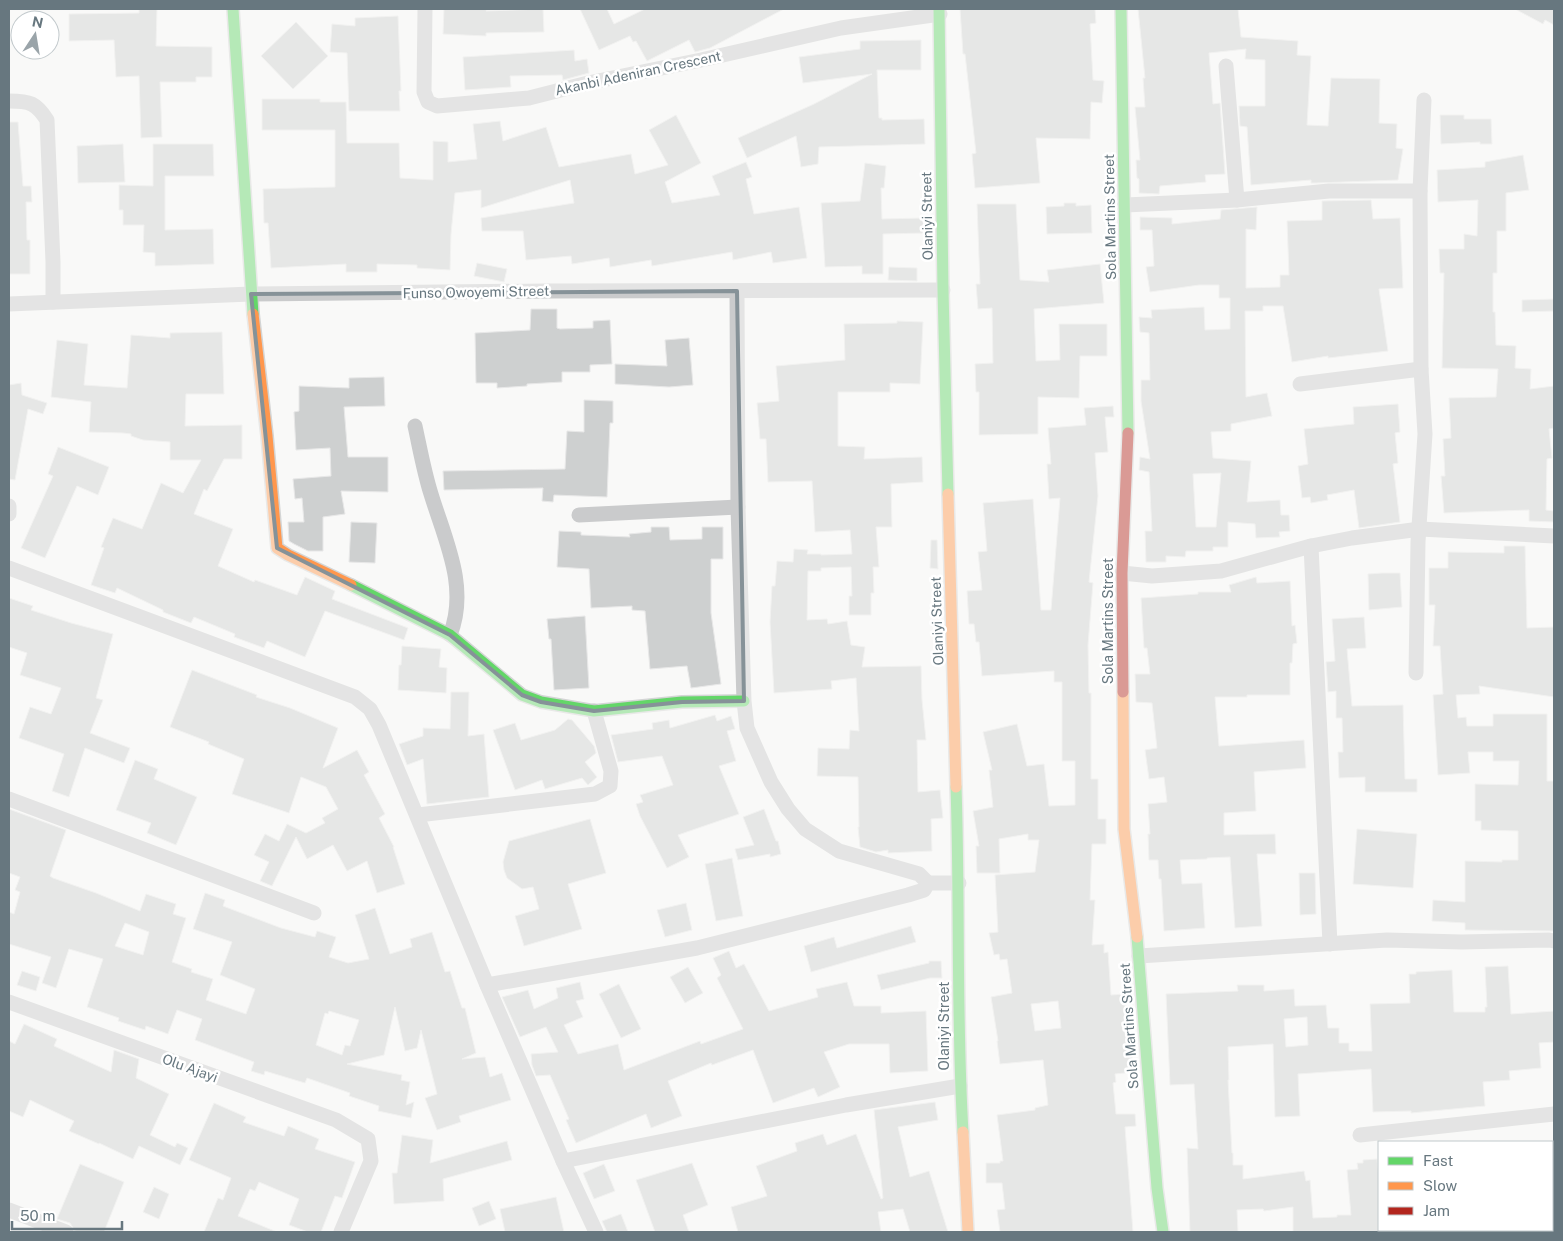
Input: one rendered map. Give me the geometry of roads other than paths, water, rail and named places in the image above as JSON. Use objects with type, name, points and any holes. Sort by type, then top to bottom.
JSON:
[{"type":"street","points":[[232,9],[251,294],[277,548],[288,555],[356,586],[450,635],[522,695],[542,702],[594,711],[682,702],[744,701]]},
{"type":"street","name":"Akanbi Adeniran Crescent","points":[[425,9],[424,92],[428,102],[437,106],[529,98],[588,83],[701,60],[841,28],[940,12]]},
{"type":"street","name":"Sola Martins Street","points":[[1121,9],[1129,421],[1122,573],[1124,829],[1139,956],[1157,1188],[1163,1232]]},
{"type":"street","name":"Olaniyi Street","points":[[940,12],[943,290],[959,883],[960,1086],[968,1232]]},
{"type":"street","points":[[1226,66],[1237,200]]},
{"type":"street","points":[[1416,673],[1425,434],[1422,369],[1420,191],[1424,100]]},
{"type":"street","points":[[9,101],[24,101],[38,107],[47,120],[53,302]]},
{"type":"street","points":[[1125,205],[1237,200],[1329,191],[1420,191]]},
{"type":"street","name":"Funso Owoyemi Street","points":[[9,304],[251,294],[943,290]]},
{"type":"street","points":[[737,291],[738,507],[746,728],[771,782],[788,809],[805,829],[839,851],[919,874],[928,883],[959,883]]},
{"type":"street","points":[[1300,384],[1422,369]]},
{"type":"street","points":[[415,426],[431,493],[451,553],[459,595],[455,623],[450,635]]},
{"type":"street","points":[[9,506],[9,514]]},
{"type":"street","points":[[579,515],[738,507]]},
{"type":"street","points":[[1122,573],[1152,576],[1221,571],[1311,546],[1352,538],[1420,529],[1554,536]]},
{"type":"street","points":[[1311,546],[1330,944]]},
{"type":"street","points":[[9,568],[355,697],[370,709],[379,725],[418,815],[487,985],[563,1162],[596,1232]]},
{"type":"street","points":[[418,815],[595,794],[610,786],[611,771],[594,711]]},
{"type":"street","points":[[9,799],[314,913]]},
{"type":"street","points":[[487,985],[697,948],[908,895],[924,890],[928,883]]},
{"type":"street","points":[[1139,956],[1387,940],[1462,942],[1554,941]]},
{"type":"street","name":"Olu Ajayi","points":[[9,1002],[336,1120],[368,1139],[371,1161],[342,1232]]},
{"type":"street","points":[[563,1162],[846,1105],[960,1086]]},
{"type":"street","points":[[1360,1135],[1554,1114]]},
{"type":"street","points":[[9,1210],[66,1232]]}]
